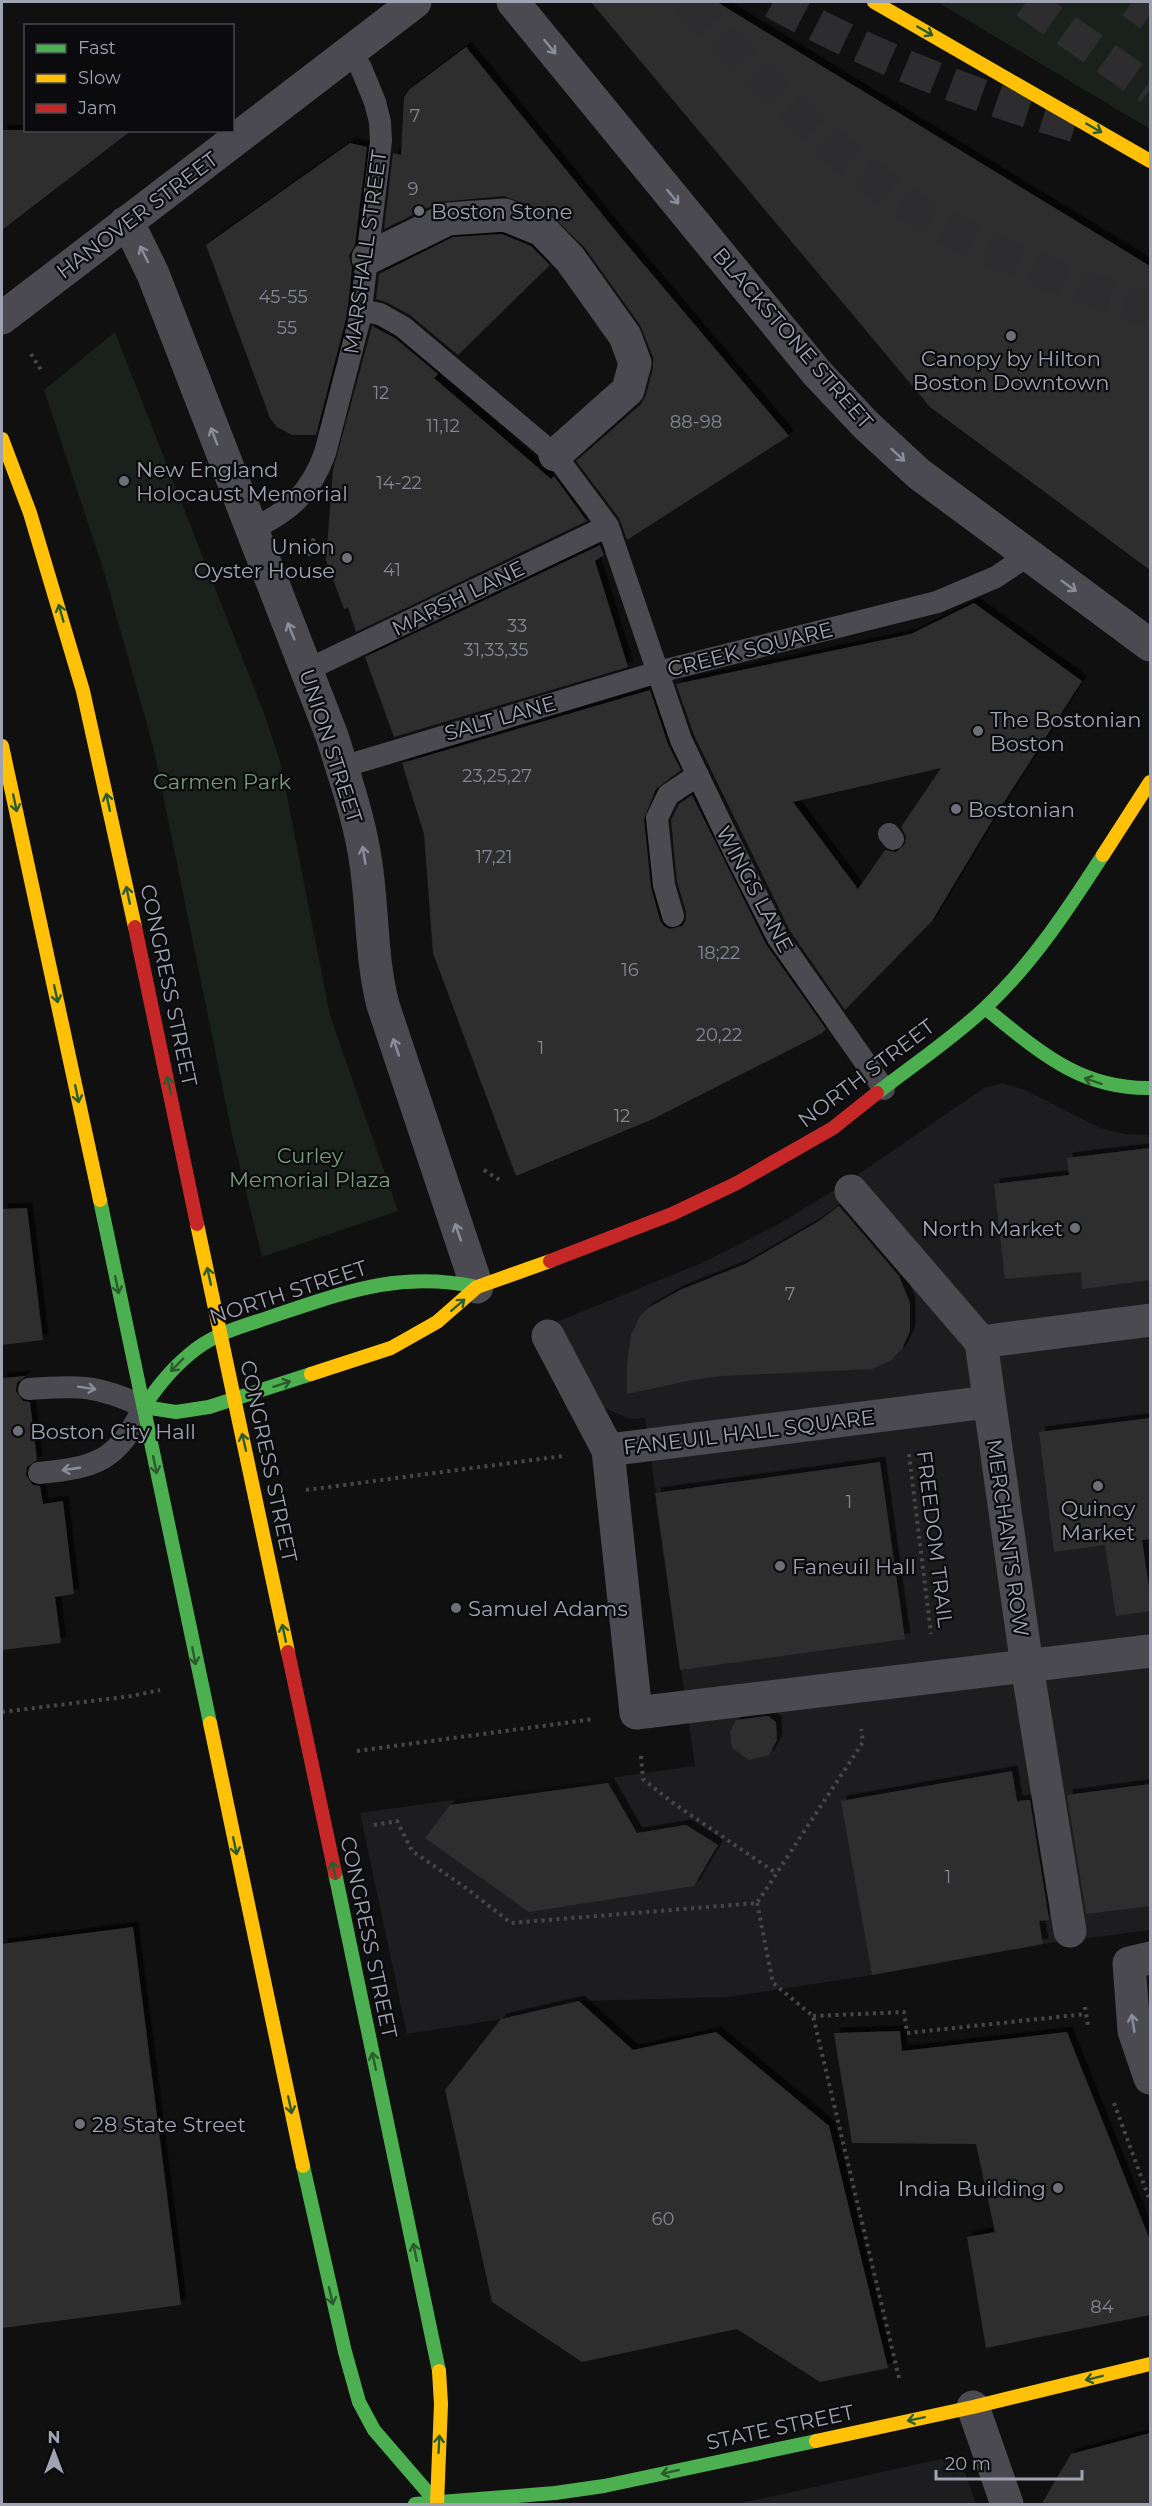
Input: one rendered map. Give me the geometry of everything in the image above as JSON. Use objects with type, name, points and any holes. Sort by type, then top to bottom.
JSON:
[{"type":"main road","points":[[874,2],[1150,161]]},
{"type":"main road","name":"CONGRESS STREET","points":[[2,439],[30,513],[83,691],[438,2363],[441,2404],[436,2504]]},
{"type":"main road","points":[[2,746],[144,1407],[275,2037],[345,2352],[359,2402],[374,2430],[436,2504]]},
{"type":"main road","name":"NORTH STREET","points":[[477,1287],[430,1279],[381,1283],[221,1334],[180,1361],[144,1407],[176,1412],[209,1407],[391,1348],[437,1322],[477,1287],[632,1231],[737,1183],[833,1128],[985,1008],[1021,970],[1060,921],[1150,782]]},
{"type":"main road","points":[[985,1008],[1048,1057],[1082,1077],[1110,1086],[1138,1090],[1150,1088]]},
{"type":"main road","name":"STATE STREET","points":[[413,2505],[555,2493],[604,2486],[973,2407],[1150,2364]]},
{"type":"street","name":"HANOVER STREET","points":[[2,318],[415,2]]},
{"type":"street","name":"BLACKSTONE STREET","points":[[513,2],[818,373],[867,426],[919,474],[1150,645]]},
{"type":"street","points":[[368,258],[448,219],[505,214],[542,230],[570,259],[625,336],[635,363],[628,390],[555,455]]},
{"type":"street","name":"UNION STREET","points":[[125,224],[134,235],[153,274],[250,530],[307,670],[342,767],[362,842],[375,967],[383,1005],[477,1287]]},
{"type":"street","points":[[850,1191],[981,1342],[1150,1320]]},
{"type":"street","points":[[548,1336],[609,1450]]},
{"type":"street","name":"MERCHANTS ROW","points":[[981,1342],[1027,1666],[1070,1931]]},
{"type":"street","name":"FANEUIL HALL SQUARE","points":[[636,1713],[609,1450],[988,1402]]},
{"type":"street","points":[[636,1713],[1150,1651]]},
{"type":"street","points":[[1140,1961],[1134,2031],[1150,2078]]},
{"type":"street","points":[[973,2407],[1007,2505]]},
{"type":"lane","name":"MARSHALL STREET","points":[[250,530],[284,513],[297,501],[317,473],[325,453],[361,310],[381,141],[380,122],[366,79],[350,51]]},
{"type":"lane","name":"CREEK SQUARE","points":[[361,310],[388,317],[403,327],[555,455],[609,525],[658,672],[937,602],[996,578],[1027,556]]},
{"type":"lane","name":"MARSH LANE","points":[[307,670],[609,525]]},
{"type":"lane","name":"SALT LANE","points":[[342,767],[658,672]]},
{"type":"lane","name":"WINGS LANE","points":[[658,672],[681,740],[778,938],[884,1089]]},
{"type":"lane","points":[[673,916],[664,885],[657,818],[668,795],[698,775]]},
{"type":"lane","points":[[29,1389],[63,1386],[90,1387],[144,1407],[129,1433],[106,1458],[80,1468],[39,1473]]},
{"type":"path","points":[[31,354],[41,370]]},
{"type":"path","name":"FREEDOM TRAIL","points":[[908,1443],[937,1677]]},
{"type":"path","points":[[306,1490],[609,1450]]},
{"type":"path","points":[[854,1688],[863,1742],[757,1903],[773,1983],[813,2016],[899,2378]]},
{"type":"path","points":[[2,1712],[132,1696],[164,1689]]},
{"type":"path","points":[[357,1751],[636,1713],[643,1779],[673,1803],[777,1873]]},
{"type":"path","points":[[374,1826],[397,1821],[412,1851],[511,1923],[757,1903]]},
{"type":"path","points":[[1085,2007],[1089,2032]]},
{"type":"path","points":[[813,2016],[904,2012],[907,2033],[1086,2014]]},
{"type":"path","points":[[1111,2094],[1150,2201]]},
{"type":"shaded area","points":[[1002,1083],[1025,1090],[1100,1128],[1125,1134],[1150,1135],[1150,1930],[1043,1944],[872,1975],[728,1997],[579,2001],[501,2019],[407,2034],[360,1813],[695,1766],[645,1418],[630,1419],[602,1407],[554,1323],[704,1262],[777,1225],[846,1183],[984,1088]]},
{"type":"shaded area","points":[[959,2455],[976,2504],[737,2504]]},
{"type":"green space","points":[[937,2],[1150,2],[1150,129]]},
{"type":"green space","name":"Carmen Park","points":[[115,332],[265,716],[280,761],[330,1015],[398,1211],[262,1257],[232,1134],[153,746],[104,572],[44,390]]},
{"type":"building","name":"Canopy by Hilton Boston Downtown","points":[[591,2],[717,2],[1150,266],[1150,570],[930,407]]},
{"type":"building","points":[[466,47],[624,241],[789,436],[627,540],[619,518],[576,461],[641,404],[646,395],[653,368],[653,357],[640,325],[585,248],[549,213],[504,196],[440,202],[384,229],[393,153],[401,155],[404,97],[410,89]]},
{"type":"building","points":[[2,130],[129,132],[2,230]]},
{"type":"building","points":[[350,143],[367,147],[355,245],[349,256],[352,268],[347,315],[316,435],[292,435],[277,427],[270,418],[206,245]]},
{"type":"building","points":[[502,234],[531,246],[550,265],[458,355],[410,315],[376,299],[379,274],[453,237]]},
{"type":"building","points":[[372,326],[395,338],[438,374],[434,378],[551,479],[554,476],[587,521],[356,632],[348,607],[344,609],[326,560],[333,470]]},
{"type":"building","points":[[600,545],[604,555],[595,561],[628,667],[394,737],[365,657]]},
{"type":"building","name":"Bostonian","points":[[974,603],[1082,681],[995,816],[932,921],[845,1010],[790,931],[694,735],[676,684],[911,634]],"holes":[[[941,768],[901,827],[906,836],[905,844],[896,852],[885,850],[858,889],[793,802]]]},
{"type":"building","points":[[650,690],[668,744],[681,770],[656,789],[644,819],[651,887],[660,920],[670,929],[682,926],[686,920],[686,912],[677,882],[671,820],[679,804],[692,795],[766,944],[826,1029],[821,1034],[653,1119],[516,1176],[433,953],[424,834],[402,763]]},
{"type":"building","name":"North Market","points":[[1150,1148],[1150,1280],[1082,1289],[1081,1272],[1005,1279],[994,1184],[1069,1175],[1067,1158]]},
{"type":"building","points":[[839,1206],[899,1276],[910,1303],[910,1331],[902,1349],[890,1361],[872,1369],[722,1376],[627,1394],[627,1363],[631,1335],[640,1316],[648,1308],[680,1290],[745,1264],[819,1221]]},
{"type":"building","points":[[27,1208],[43,1340],[2,1345],[2,1209]]},
{"type":"building","name":"Boston City Hall","points":[[26,1376],[17,1383],[16,1391],[23,1401],[30,1402],[37,1460],[27,1467],[26,1475],[33,1485],[40,1486],[43,1504],[63,1501],[74,1594],[55,1597],[61,1643],[2,1650],[2,1378]]},
{"type":"building","name":"Quincy Market","points":[[1150,1418],[1150,1539],[1142,1540],[1150,1611],[1116,1616],[1105,1545],[1054,1552],[1039,1432]]},
{"type":"building","name":"Faneuil Hall","points":[[880,1462],[905,1639],[680,1670],[655,1493]]},
{"type":"building","points":[[768,1716],[776,1722],[777,1740],[769,1755],[749,1760],[732,1748],[730,1731],[736,1720]]},
{"type":"building","points":[[1012,1771],[1017,1801],[1030,1800],[1049,1920],[1039,1921],[1043,1944],[872,1975],[841,1801]]},
{"type":"building","points":[[608,1783],[637,1833],[686,1825],[718,1845],[694,1886],[529,1912],[425,1838],[450,1805]]},
{"type":"building","points":[[1150,1784],[1150,1906],[1086,1914],[1067,1795]]},
{"type":"building","name":"28 State Street","points":[[133,1927],[181,2305],[2,2328],[2,1944]]},
{"type":"building","points":[[579,2001],[633,2050],[716,2032],[829,2126],[888,2368],[820,2382],[737,2329],[582,2362],[492,2302],[445,2090],[501,2019]]},
{"type":"building","name":"India Building","points":[[900,2031],[902,2051],[1067,2032],[1150,2240],[1150,2315],[986,2348],[967,2237],[995,2232],[976,2144],[852,2143],[834,2033]]},
{"type":"building","points":[[1150,2433],[1150,2505],[1041,2505],[1071,2454]]},
{"type":"tunnel","points":[[687,2],[794,111],[851,161],[924,216],[975,242],[1047,273],[1150,310]]},
{"type":"tunnel","points":[[773,2],[847,40],[923,73],[1000,102],[1079,127]]},
{"type":"tunnel","points":[[1026,2],[1150,89]]},
{"type":"tunnel","points":[[1132,2],[1150,15]]},
{"type":"traffic: fast","points":[[877,1093],[959,1030],[1002,991],[1049,935],[1103,855]]},
{"type":"traffic: fast","points":[[985,1008],[1042,1052],[1080,1074],[1124,1087],[1150,1088]]},
{"type":"traffic: fast","points":[[100,1200],[210,1723]]},
{"type":"traffic: fast","points":[[311,1374],[209,1407],[176,1412],[144,1407],[167,1376],[188,1355],[205,1343],[234,1329],[327,1298],[375,1286],[423,1281],[477,1287]]},
{"type":"traffic: fast","points":[[335,1873],[439,2371]]},
{"type":"traffic: fast","points":[[303,2166],[345,2352],[359,2402],[374,2430],[437,2503]]},
{"type":"traffic: fast","points":[[415,2504],[555,2493],[604,2486],[816,2441]]},
{"type":"traffic: slow","points":[[874,2],[1150,161]]},
{"type":"traffic: slow","points":[[2,439],[30,513],[83,691],[135,927]]},
{"type":"traffic: slow","points":[[2,746],[100,1200]]},
{"type":"traffic: slow","points":[[1103,855],[1150,782]]},
{"type":"traffic: slow","points":[[197,1224],[288,1652]]},
{"type":"traffic: slow","points":[[311,1374],[391,1348],[437,1322],[477,1287],[550,1261]]},
{"type":"traffic: slow","points":[[210,1723],[303,2166]]},
{"type":"traffic: slow","points":[[816,2441],[973,2407],[1150,2364]]},
{"type":"traffic: slow","points":[[437,2504],[441,2404],[439,2371]]},
{"type":"traffic: jam","points":[[135,927],[197,1224]]},
{"type":"traffic: jam","points":[[550,1261],[672,1214],[737,1183],[833,1128],[877,1093]]},
{"type":"traffic: jam","points":[[288,1652],[335,1873]]},
{"type":"place","name":"Boston Stone","points":[[419,211]]},
{"type":"place","name":"Canopy by Hilton Boston Downtown","points":[[1011,336]]},
{"type":"place","name":"New England Holocaust Memorial","points":[[124,481]]},
{"type":"place","name":"Union Oyster House","points":[[347,558]]},
{"type":"place","name":"The Bostonian Boston","points":[[978,731]]},
{"type":"place","name":"Bostonian","points":[[956,809]]},
{"type":"place","name":"North Market","points":[[1075,1228]]},
{"type":"place","name":"Boston City Hall","points":[[18,1431]]},
{"type":"place","name":"Quincy Market","points":[[1098,1486]]},
{"type":"place","name":"Faneuil Hall","points":[[780,1566]]},
{"type":"place","name":"Samuel Adams","points":[[456,1608]]},
{"type":"place","name":"28 State Street","points":[[80,2124]]},
{"type":"place","name":"India Building","points":[[1058,2188]]},
{"type":"park label","name":"Curley Memorial Plaza","points":[[310,1167]]}]
